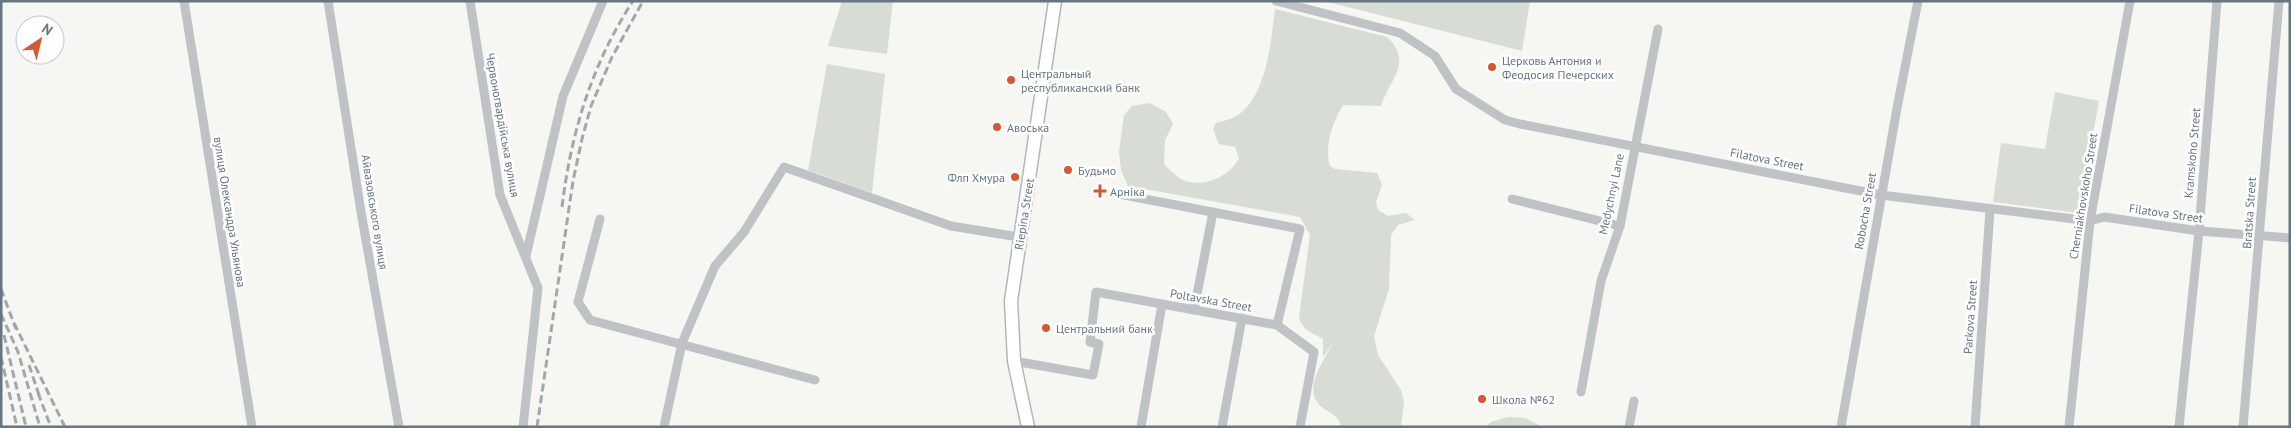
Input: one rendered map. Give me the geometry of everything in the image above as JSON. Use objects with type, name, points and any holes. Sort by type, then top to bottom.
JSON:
[{"type":"street","name":"вулиця Олександра Ульянова","points":[[184,1],[252,427]]},
{"type":"street","name":"Айвазовського вулиця","points":[[328,1],[361,212],[399,427]]},
{"type":"street","name":"Червоногвардійська вулиця","points":[[470,1],[500,195],[538,288],[523,427]]},
{"type":"street","points":[[526,256],[563,96],[604,1]]},
{"type":"street","name":"Riepina Street","points":[[1028,427],[1014,361],[1011,301],[1019,237],[1036,142],[1054,1]]},
{"type":"street","name":"Filatova Street","points":[[1276,1],[1400,33],[1435,56],[1456,90],[1505,120],[1881,195],[2090,221],[2104,217],[2199,231],[2290,238]]},
{"type":"street","name":"Robocha Street","points":[[1841,427],[1881,195],[1918,1]]},
{"type":"street","name":"Cherniakhovskoho Street","points":[[2068,427],[2090,221],[2130,1]]},
{"type":"street","name":"Kramskoho Street","points":[[2179,427],[2199,231],[2217,1]]},
{"type":"street","name":"Bratska Street","points":[[2242,427],[2260,235],[2278,1]]},
{"type":"street","name":"Medychnyi Lane","points":[[1581,392],[1600,281],[1620,226],[1658,29]]},
{"type":"street","points":[[664,427],[682,344],[715,266],[744,232],[784,167],[951,226],[1019,237]]},
{"type":"street","points":[[1119,194],[1300,228],[1277,325]]},
{"type":"street","points":[[1512,199],[1620,226]]},
{"type":"street","name":"Parkova Street","points":[[1975,427],[1990,210]]},
{"type":"street","points":[[1194,310],[1213,212]]},
{"type":"street","points":[[600,219],[578,302],[590,320],[816,380]]},
{"type":"street","name":"Poltavska Street","points":[[1014,361],[1093,375],[1099,344],[1090,342],[1096,292],[1277,325],[1314,352],[1300,427]]},
{"type":"street","points":[[1141,427],[1162,304]]},
{"type":"street","points":[[1222,427],[1242,318]]},
{"type":"street","points":[[1629,427],[1634,402]]},
{"type":"shaded area","points":[[842,1],[893,1],[887,54],[828,46]]},
{"type":"shaded area","points":[[1324,1],[1530,1],[1522,51]]},
{"type":"shaded area","points":[[1275,9],[1387,37],[1395,46],[1399,55],[1397,71],[1381,106],[1343,105],[1330,134],[1328,158],[1330,166],[1335,169],[1377,173],[1382,185],[1376,202],[1378,210],[1388,216],[1406,213],[1415,220],[1398,225],[1391,235],[1389,289],[1374,336],[1378,355],[1401,390],[1404,402],[1401,427],[1341,427],[1337,418],[1316,401],[1314,385],[1316,376],[1333,343],[1323,357],[1323,339],[1311,333],[1300,321],[1310,235],[1300,217],[1128,186],[1121,170],[1119,152],[1124,115],[1132,106],[1150,103],[1166,112],[1173,124],[1165,140],[1164,164],[1179,178],[1196,183],[1205,182],[1221,176],[1234,165],[1239,158],[1235,147],[1219,144],[1213,129],[1216,123],[1238,115],[1248,106],[1255,94],[1266,66]]},
{"type":"shaded area","points":[[827,64],[885,74],[872,193],[808,170]]},
{"type":"shaded area","points":[[2055,92],[2099,101],[2078,213],[1993,202],[2001,143],[2045,149]]},
{"type":"shaded area","points":[[1508,417],[1525,418],[1543,427],[1485,427],[1491,422]]},
{"type":"railway","points":[[562,207],[571,152],[586,100],[606,49],[633,1]]},
{"type":"railway","points":[[537,427],[573,181],[582,139],[591,106],[612,57],[643,1]]},
{"type":"railway","points":[[1,289],[16,329]]},
{"type":"railway","points":[[1,314],[18,352],[40,427]]},
{"type":"railway","points":[[14,323],[65,427]]},
{"type":"railway","points":[[4,335],[26,427]]},
{"type":"railway","points":[[1,357],[17,427]]},
{"type":"railway","points":[[29,365],[40,398]]},
{"type":"railway","points":[[38,393],[51,427]]},
{"type":"place","name":"Церковь Антония и Феодосия Печерских","points":[[1492,67]]},
{"type":"place","name":"Центральный республиканский банк","points":[[1011,80]]},
{"type":"place","name":"Авоська","points":[[997,127]]},
{"type":"place","name":"Будьмо","points":[[1068,170]]},
{"type":"place","name":"Флп Хмура","points":[[1015,177]]},
{"type":"place","name":"Арніка","points":[[1100,191]]},
{"type":"place","name":"Центральний банк","points":[[1046,328]]},
{"type":"place","name":"Школа №62","points":[[1482,399]]}]
